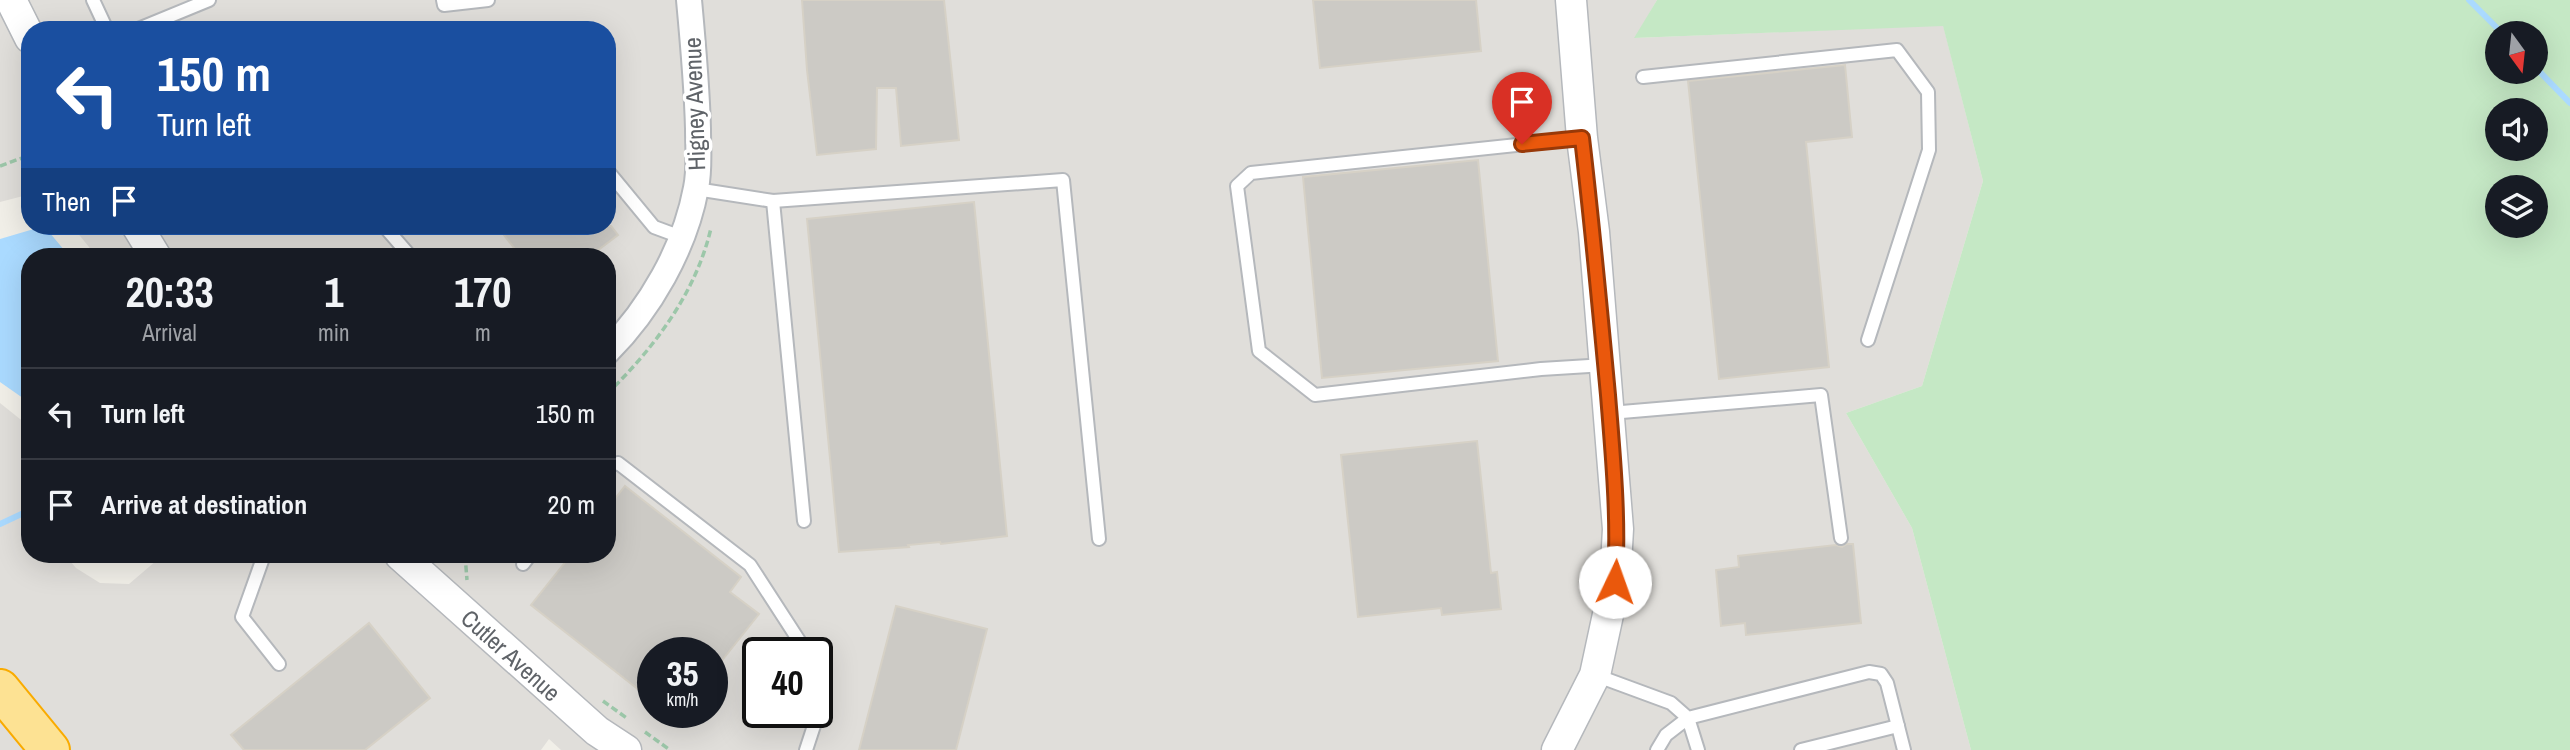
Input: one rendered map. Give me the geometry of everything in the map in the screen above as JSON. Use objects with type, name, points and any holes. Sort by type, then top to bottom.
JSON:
[{"type":"highway","points":[[0,689],[50,750]]},
{"type":"highway","points":[[0,709],[34,750]]},
{"type":"street","points":[[10,0],[21,21]]},
{"type":"street","name":"Higney Avenue","points":[[616,341],[646,304],[666,270],[681,237],[696,189],[699,163],[697,86],[689,0]]},
{"type":"street","points":[[1558,750],[1595,675],[1615,582],[1618,529],[1571,0]]},
{"type":"street","name":"Cutler Avenue","points":[[410,563],[597,731],[626,750]]},
{"type":"lane","points":[[93,0],[103,21]]},
{"type":"lane","points":[[158,21],[209,0]]},
{"type":"lane","points":[[443,0],[444,5],[488,0]]},
{"type":"lane","points":[[1643,77],[1897,50],[1927,92],[1929,150],[1868,340]]},
{"type":"lane","points":[[1582,138],[1251,173],[1237,187],[1259,351],[1315,395],[1541,369],[1605,365]]},
{"type":"lane","points":[[696,189],[773,201],[1063,180],[1099,539]]},
{"type":"lane","points":[[616,181],[654,226],[681,237]]},
{"type":"lane","points":[[773,201],[804,521]]},
{"type":"lane","points":[[1609,413],[1821,395],[1841,538]]},
{"type":"lane","points":[[616,464],[750,565],[797,637]]},
{"type":"lane","points":[[261,563],[242,617],[279,664]]},
{"type":"lane","points":[[1657,750],[1666,735],[1688,718],[1869,672],[1881,674],[1886,683],[1904,750]]},
{"type":"lane","points":[[1595,675],[1671,703],[1688,718],[1698,750]]},
{"type":"lane","points":[[1801,750],[1898,726]]},
{"type":"lane","points":[[806,750],[813,728]]},
{"type":"path","points":[[0,166],[21,158]]},
{"type":"shaded area","points":[[0,0],[1657,0],[1635,38],[1943,25],[1983,181],[1922,386],[1846,413],[1912,528],[1971,750],[561,750],[549,739],[541,750],[0,750],[0,403],[21,420],[21,563],[72,563],[100,583],[129,584],[154,563],[616,563],[616,248],[90,248],[79,235],[616,235],[616,21],[21,21],[21,197],[0,202]]},
{"type":"green space","points":[[1657,0],[2570,0],[2570,750],[1971,750],[1912,528],[1846,413],[1922,386],[1983,181],[1943,26],[1634,38]]},
{"type":"water","points":[[21,233],[21,235],[52,235],[62,248],[21,248],[21,397],[0,382],[0,239]]},
{"type":"building","points":[[802,0],[944,0],[959,140],[901,146],[896,88],[877,88],[876,149],[817,155]]},
{"type":"building","points":[[1313,0],[1476,0],[1481,51],[1320,68]]},
{"type":"building","points":[[1845,65],[1852,137],[1806,142],[1829,367],[1719,379],[1688,81]]},
{"type":"building","points":[[1478,160],[1498,361],[1322,378],[1303,177]]},
{"type":"building","points":[[974,202],[1007,536],[839,552],[807,219]]},
{"type":"building","points":[[616,232],[618,235],[601,248],[514,248],[504,235],[616,235]]},
{"type":"building","points":[[1477,441],[1491,573],[1497,572],[1501,609],[1442,615],[1441,608],[1358,617],[1341,455]]},
{"type":"building","points":[[625,486],[741,577],[730,592],[759,614],[728,653],[728,637],[637,637],[637,688],[531,605],[565,563],[616,563],[616,498]]},
{"type":"building","points":[[1853,544],[1861,623],[1746,635],[1745,623],[1721,626],[1716,570],[1739,567],[1738,556],[1836,545],[1842,547]]},
{"type":"building","points":[[896,606],[987,629],[956,750],[859,750]]},
{"type":"building","points":[[369,623],[430,698],[365,750],[244,750],[231,735]]},
{"type":"waterway","points":[[2469,0],[2490,21]]},
{"type":"waterway","points":[[2548,80],[2570,103]]},
{"type":"waterway","points":[[0,524],[21,514]]},
{"type":"route","points":[[1522,144],[1582,138],[1594,232],[1613,460],[1618,529],[1615,582]]}]
